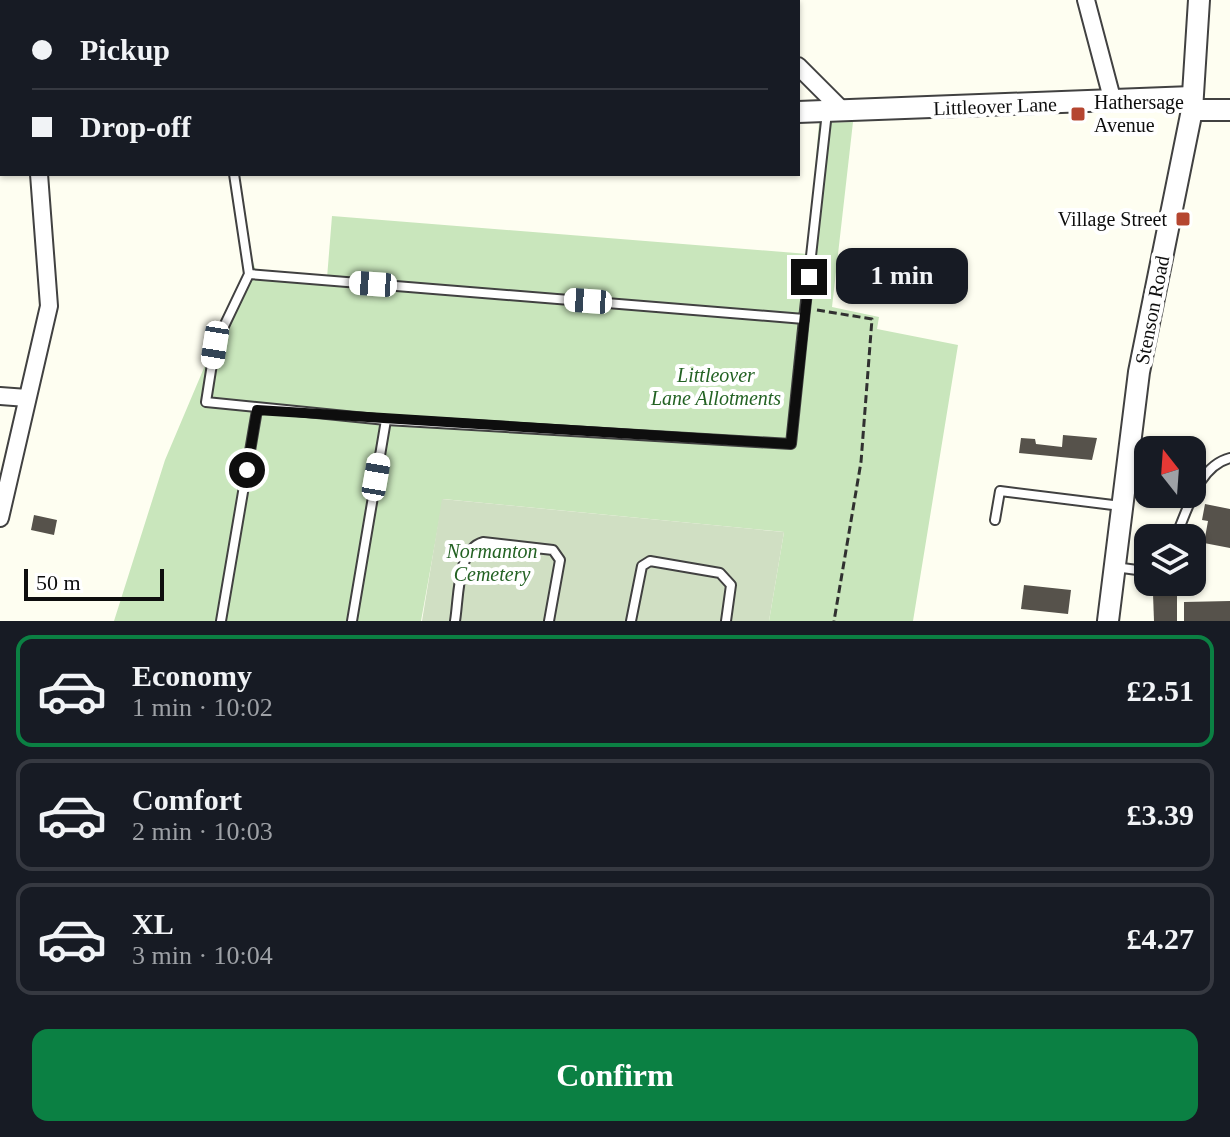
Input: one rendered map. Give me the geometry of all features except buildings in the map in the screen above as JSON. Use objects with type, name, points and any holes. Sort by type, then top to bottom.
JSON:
[{"type":"street","points":[[1086,0],[1113,102]]},
{"type":"street","name":"Stenson Road","points":[[1108,621],[1139,372],[1192,104],[1199,0]]},
{"type":"street","points":[[800,68],[835,111]]},
{"type":"street","name":"Littleover Lane","points":[[800,112],[1113,102],[1192,104]]},
{"type":"street","points":[[1192,104],[1230,110]]},
{"type":"street","points":[[0,518],[49,306],[39,176]]},
{"type":"street","points":[[0,396],[27,398]]},
{"type":"lane","points":[[234,176],[249,274],[215,345],[206,402],[257,410],[386,420],[791,444],[804,319],[835,111]]},
{"type":"lane","points":[[249,274],[804,319]]},
{"type":"lane","points":[[221,621],[257,410]]},
{"type":"lane","points":[[352,621],[386,420]]},
{"type":"lane","points":[[1181,524],[1204,475],[1211,466],[1230,458]]},
{"type":"lane","points":[[995,520],[1000,491],[1122,506]]},
{"type":"lane","points":[[455,621],[466,555],[473,545],[483,542],[553,550],[560,560],[549,621]]},
{"type":"lane","points":[[631,621],[642,566],[650,561],[720,573],[731,585],[726,621]]},
{"type":"lane","points":[[1114,567],[1134,570]]},
{"type":"path","points":[[806,308],[872,319],[861,462],[834,621]]},
{"type":"green space","name":"Littleover Lane Allotments","points":[[853,122],[832,307],[879,317],[877,329],[958,345],[913,621],[769,621],[784,532],[443,499],[421,621],[114,621],[165,460],[245,271],[244,263],[253,262],[257,273],[327,278],[332,216],[808,254],[819,123]]},
{"type":"green space","name":"Normanton Cemetery","points":[[442,499],[784,532],[769,621],[422,621]]},
{"type":"place","name":"Hathersage Avenue","points":[[1078,114]]},
{"type":"place","name":"Village Street","points":[[1183,219]]},
{"type":"route","points":[[247,470],[257,410],[791,444],[809,277]]}]
